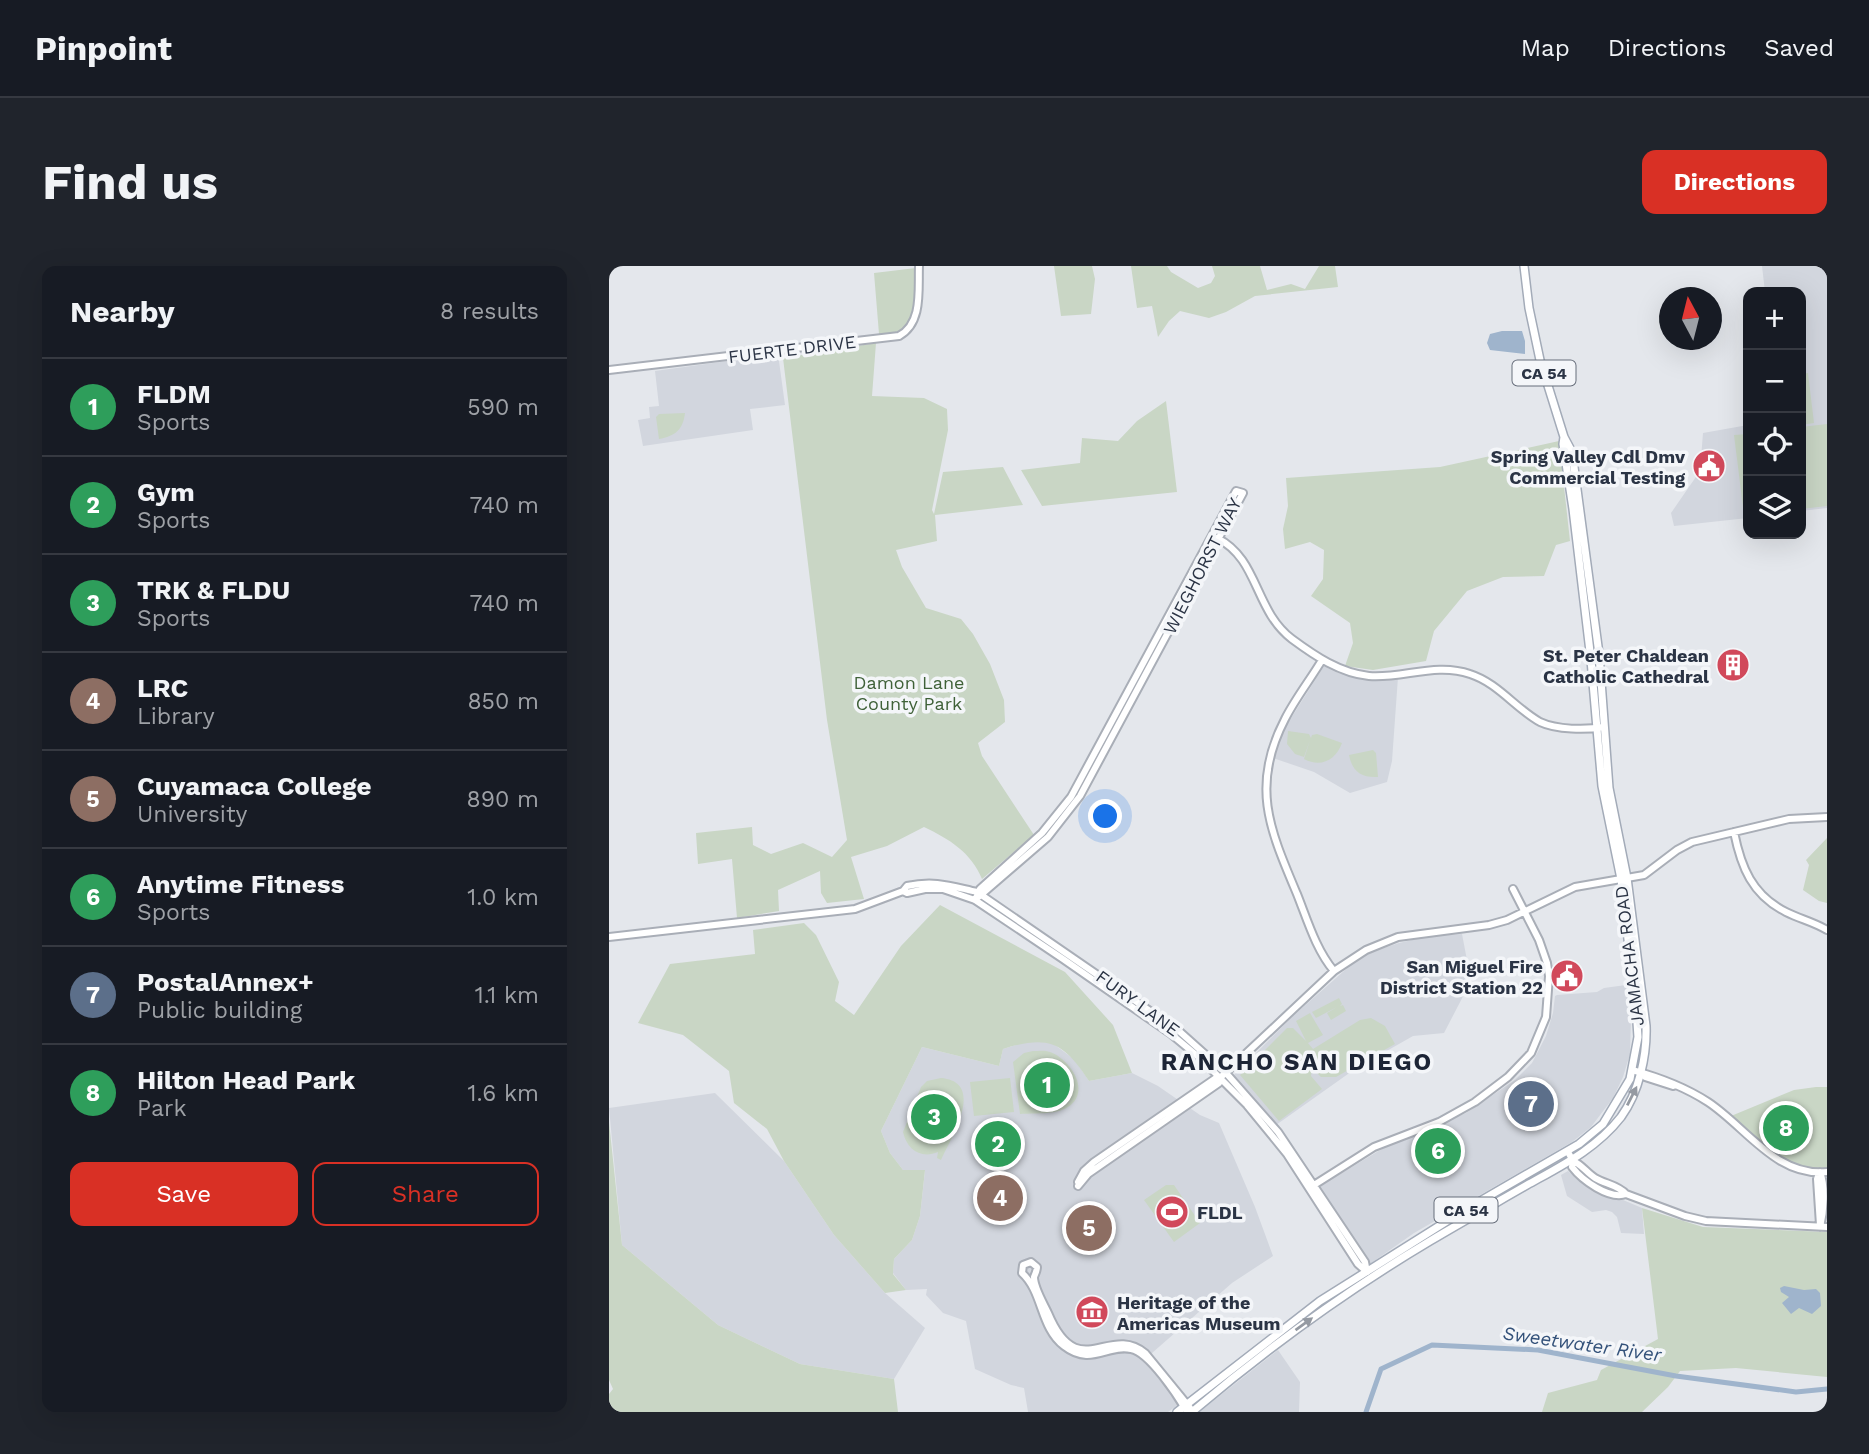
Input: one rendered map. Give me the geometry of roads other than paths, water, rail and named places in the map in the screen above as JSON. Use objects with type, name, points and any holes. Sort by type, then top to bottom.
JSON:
[{"type":"main road","name":"JAMACHA ROAD","points":[[1524,266],[1533,335],[1574,465],[1600,663],[1600,727]]},
{"type":"main road","name":"JAMACHA ROAD","points":[[1177,1412],[1189,1409],[1278,1331],[1320,1301],[1573,1161],[1597,1143],[1622,1116],[1637,1085],[1637,1071],[1646,1026],[1600,727],[1563,444],[1565,437]]},
{"type":"main road","points":[[1576,534],[1582,526]]},
{"type":"main road","name":"JAMACHA ROAD","points":[[1369,1275],[1463,1211],[1568,1152],[1603,1124],[1637,1071]]},
{"type":"street","name":"FUERTE DRIVE","points":[[609,370],[899,336],[908,330],[915,319],[919,266]]},
{"type":"street","name":"WIEGHORST WAY","points":[[978,896],[1048,837],[1080,796],[1216,537],[1243,493],[1236,491],[1216,537]]},
{"type":"street","points":[[1216,537],[1233,548],[1242,558],[1265,610],[1278,627],[1322,660],[1342,669],[1370,676],[1428,670],[1463,672],[1484,680],[1539,721],[1559,726],[1600,727]]},
{"type":"street","points":[[1322,660],[1279,730],[1270,757],[1266,797],[1273,839],[1317,942],[1334,971]]},
{"type":"street","points":[[1224,1075],[1084,1171],[1078,1186],[1088,1174],[1219,1083],[1224,1075],[1334,971],[1366,950],[1398,937],[1489,925],[1524,913],[1575,887],[1624,879],[1651,871],[1686,844],[1789,819],[1827,817]]},
{"type":"street","points":[[1734,832],[1739,859],[1750,881],[1773,904],[1827,930]]},
{"type":"street","name":"FURY LANE","points":[[609,937],[855,909],[903,891],[907,893],[943,889],[978,896],[1224,1075],[1312,1186],[1365,1262],[1369,1275]]},
{"type":"street","points":[[1312,1186],[1374,1147],[1439,1122],[1475,1102],[1509,1077],[1531,1053],[1546,1017],[1548,963],[1513,889]]},
{"type":"street","points":[[1568,1152],[1576,1172],[1592,1185],[1620,1196],[1626,1194],[1685,1216],[1706,1221],[1824,1227],[1823,1172],[1798,1170],[1781,1161],[1708,1102],[1667,1080],[1637,1071]]},
{"type":"street","points":[[1112,1157],[1118,1147]]},
{"type":"street","points":[[1036,1291],[1054,1328],[1068,1344],[1081,1350],[1118,1343],[1137,1346],[1189,1409]]},
{"type":"water","points":[[1522,331],[1525,354],[1490,350],[1487,343],[1490,334]]},
{"type":"water","points":[[1784,1286],[1804,1290],[1816,1289],[1820,1293],[1821,1306],[1812,1314],[1799,1308],[1791,1314],[1782,1303],[1789,1297],[1781,1292],[1780,1288]]},
{"type":"waterway","name":"Sweetwater River","points":[[1366,1412],[1381,1369],[1432,1345],[1538,1350],[1676,1376],[1796,1392],[1827,1389]]},
{"type":"place","name":"Spring Valley Cdl Dmv Commercial Testing","points":[[1709,466]]},
{"type":"place","name":"St. Peter Chaldean Catholic Cathedral","points":[[1733,665]]},
{"type":"place","name":"San Miguel Fire District Station 22","points":[[1567,976]]},
{"type":"place","name":"FLDM","points":[[1047,1085]]},
{"type":"place","name":"PostalAnnex+","points":[[1531,1104]]},
{"type":"place","name":"TRK & FLDU","points":[[934,1117]]},
{"type":"place","name":"Hilton Head Park","points":[[1786,1128]]},
{"type":"place","name":"Gym","points":[[998,1144]]},
{"type":"place","name":"Anytime Fitness","points":[[1438,1151]]},
{"type":"place","name":"LRC","points":[[1000,1198]]},
{"type":"place","name":"FLDL","points":[[1172,1212]]},
{"type":"place","name":"Cuyamaca College","points":[[1089,1228]]},
{"type":"place","name":"Heritage of the Americas Museum","points":[[1092,1312]]},
{"type":"district","name":"RANCHO SAN DIEGO","points":[[1297,1062]]},
{"type":"park label","name":"Damon Lane County Park","points":[[909,692]]}]
